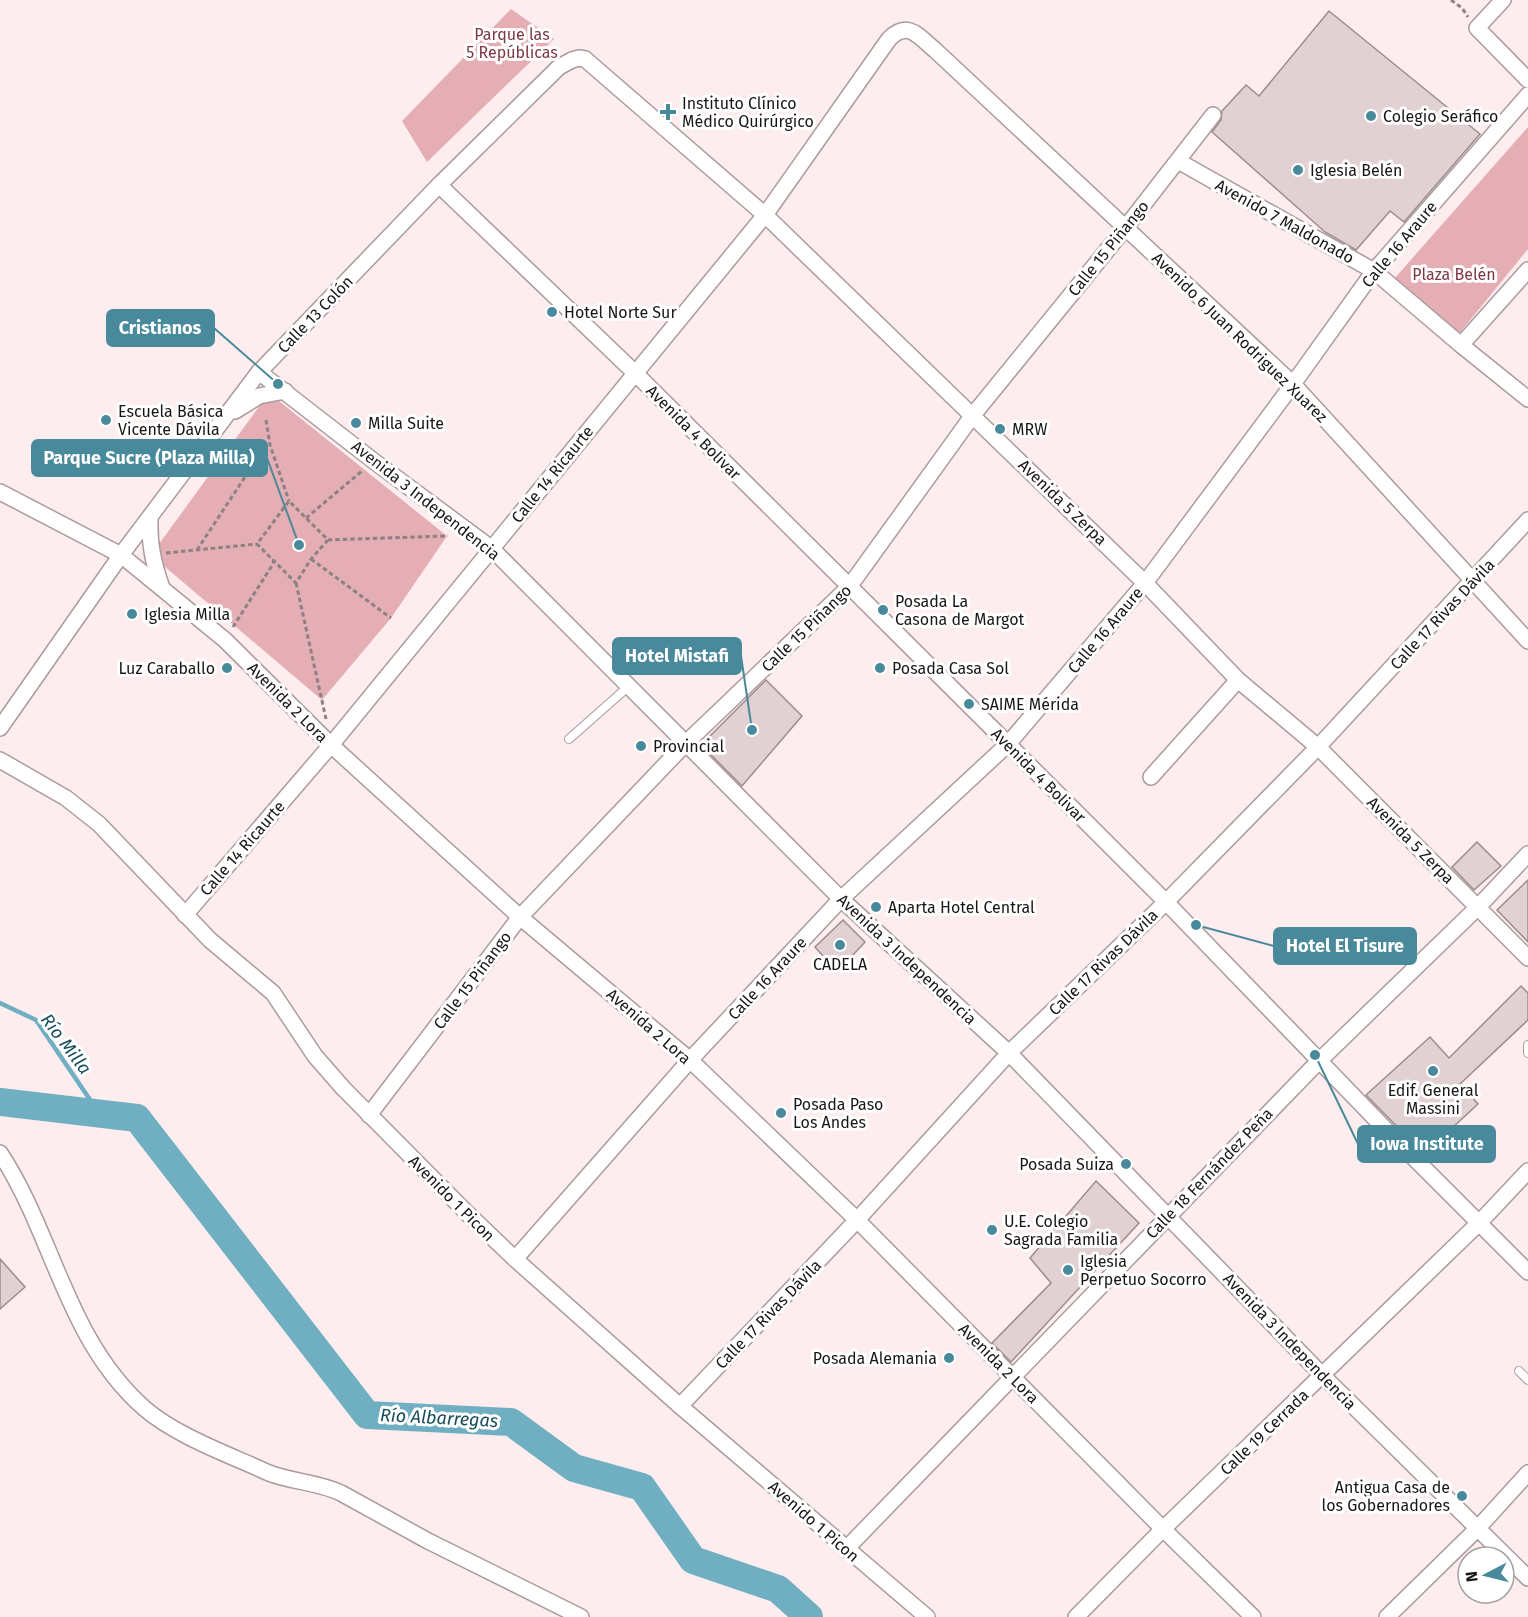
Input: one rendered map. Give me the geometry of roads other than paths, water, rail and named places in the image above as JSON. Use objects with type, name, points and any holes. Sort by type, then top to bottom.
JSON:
[{"type":"street","points":[[1503,0],[1476,28],[1528,80]]},
{"type":"street","name":"Calle 14 Ricaurte","points":[[185,915],[331,745],[634,372],[765,215],[889,39],[902,29],[908,29]]},
{"type":"street","name":"Avenido 6 Juan Rodriguez Xuarez","points":[[908,29],[935,50],[1293,384],[1528,641]]},
{"type":"street","name":"Calle 13 Colón","points":[[0,728],[121,555],[259,372],[439,185],[560,66],[579,58],[585,59]]},
{"type":"street","name":"Avenida 5 Zerpa","points":[[585,59],[765,215],[1145,583],[1238,680],[1318,747],[1528,958]]},
{"type":"street","name":"Calle 16 Araure","points":[[515,1259],[690,1060],[841,899],[1008,744],[1145,583],[1374,271],[1528,95]]},
{"type":"street","name":"Calle 15 Piñango","points":[[369,1115],[520,917],[686,743],[849,587],[973,414],[1126,227],[1213,115]]},
{"type":"street","name":"Avenido 7 Maldonado","points":[[1178,162],[1374,271],[1528,399]]},
{"type":"street","name":"Avenida 4 Bolivar","points":[[439,185],[634,372],[1008,744],[1528,1272]]},
{"type":"street","points":[[1461,345],[1528,270]]},
{"type":"street","name":"Avenida 3 Independencia","points":[[259,372],[491,548],[841,899],[1009,1053],[1323,1376],[1528,1578]]},
{"type":"street","points":[[222,421],[250,400],[285,391]]},
{"type":"street","name":"Avenida 2 Lora","points":[[0,492],[121,555],[225,640],[331,745],[520,917],[690,1060],[857,1220],[1253,1617]]},
{"type":"street","points":[[150,518],[151,555],[162,589]]},
{"type":"street","name":"Calle 17 Rivas Dávila","points":[[680,1406],[857,1220],[1009,1053],[1166,902],[1318,747],[1528,520]]},
{"type":"street","points":[[1151,777],[1238,680]]},
{"type":"street","name":"Avenido 1 Picon","points":[[0,760],[84,811],[113,838],[220,950],[273,993],[315,1056],[343,1088],[515,1259],[680,1406],[927,1617]]},
{"type":"street","name":"Calle 18 Fernández Peña","points":[[846,1549],[1168,1215],[1320,1061],[1478,907],[1528,854]]},
{"type":"street","points":[[0,1153],[18,1180],[68,1300],[93,1346],[121,1384],[145,1409],[176,1430],[269,1473],[284,1479],[328,1487],[341,1493],[428,1541],[575,1616]]},
{"type":"street","name":"Calle 19 Cerrada","points":[[1076,1617],[1163,1529],[1480,1222],[1528,1171]]},
{"type":"street","points":[[1387,1617],[1477,1528],[1528,1473]]},
{"type":"lane","points":[[569,739],[629,686]]},
{"type":"lane","points":[[1528,1045],[1528,1053]]},
{"type":"lane","points":[[1519,1371],[1528,1380]]},
{"type":"waterway","name":"Río Milla","points":[[0,1003],[36,1020],[99,1113]]},
{"type":"waterway","name":"Río Albarregas","points":[[0,1102],[137,1118],[367,1415],[511,1422],[574,1468],[642,1487],[693,1560],[778,1589],[809,1617]]},
{"type":"place","name":"Instituto Clínico Médico Quirúrgico","points":[[668,112]]},
{"type":"place","name":"Colegio Seráfico","points":[[1371,116]]},
{"type":"place","name":"Iglesia Belén","points":[[1298,170]]},
{"type":"place","name":"Hotel Norte Sur","points":[[552,312]]},
{"type":"place","name":"Cristianos","points":[[278,384]]},
{"type":"place","name":"Escuela Básica Vicente Dávila","points":[[106,420]]},
{"type":"place","name":"Milla Suite","points":[[356,423]]},
{"type":"place","name":"MRW","points":[[1000,429]]},
{"type":"place","name":"Parque Sucre (Plaza Milla)","points":[[299,545]]},
{"type":"place","name":"Posada La Casona de Margot","points":[[883,610]]},
{"type":"place","name":"Iglesia Milla","points":[[132,614]]},
{"type":"place","name":"Luz Caraballo","points":[[227,668]]},
{"type":"place","name":"Posada Casa Sol","points":[[880,668]]},
{"type":"place","name":"SAIME Mérida","points":[[969,704]]},
{"type":"place","name":"Hotel Mistafi","points":[[752,730]]},
{"type":"place","name":"Provincial","points":[[641,746]]},
{"type":"place","name":"Aparta Hotel Central","points":[[876,907]]},
{"type":"place","name":"Hotel El Tisure","points":[[1196,925]]},
{"type":"place","name":"CADELA","points":[[840,945]]},
{"type":"place","name":"Iowa Institute","points":[[1315,1055]]},
{"type":"place","name":"Edif. General Massini","points":[[1433,1071]]},
{"type":"place","name":"Posada Paso Los Andes","points":[[781,1113]]},
{"type":"place","name":"Posada Suiza","points":[[1126,1164]]},
{"type":"place","name":"U.E. Colegio Sagrada Familia","points":[[992,1230]]},
{"type":"place","name":"Iglesia Perpetuo Socorro","points":[[1068,1270]]},
{"type":"place","name":"Posada Alemania","points":[[949,1358]]},
{"type":"place","name":"Antigua Casa de los Gobernadores","points":[[1462,1496]]},
{"type":"park label","name":"Parque las 5 Repúblicas","points":[[512,43]]},
{"type":"park label","name":"Plaza Belén","points":[[1454,274]]}]
